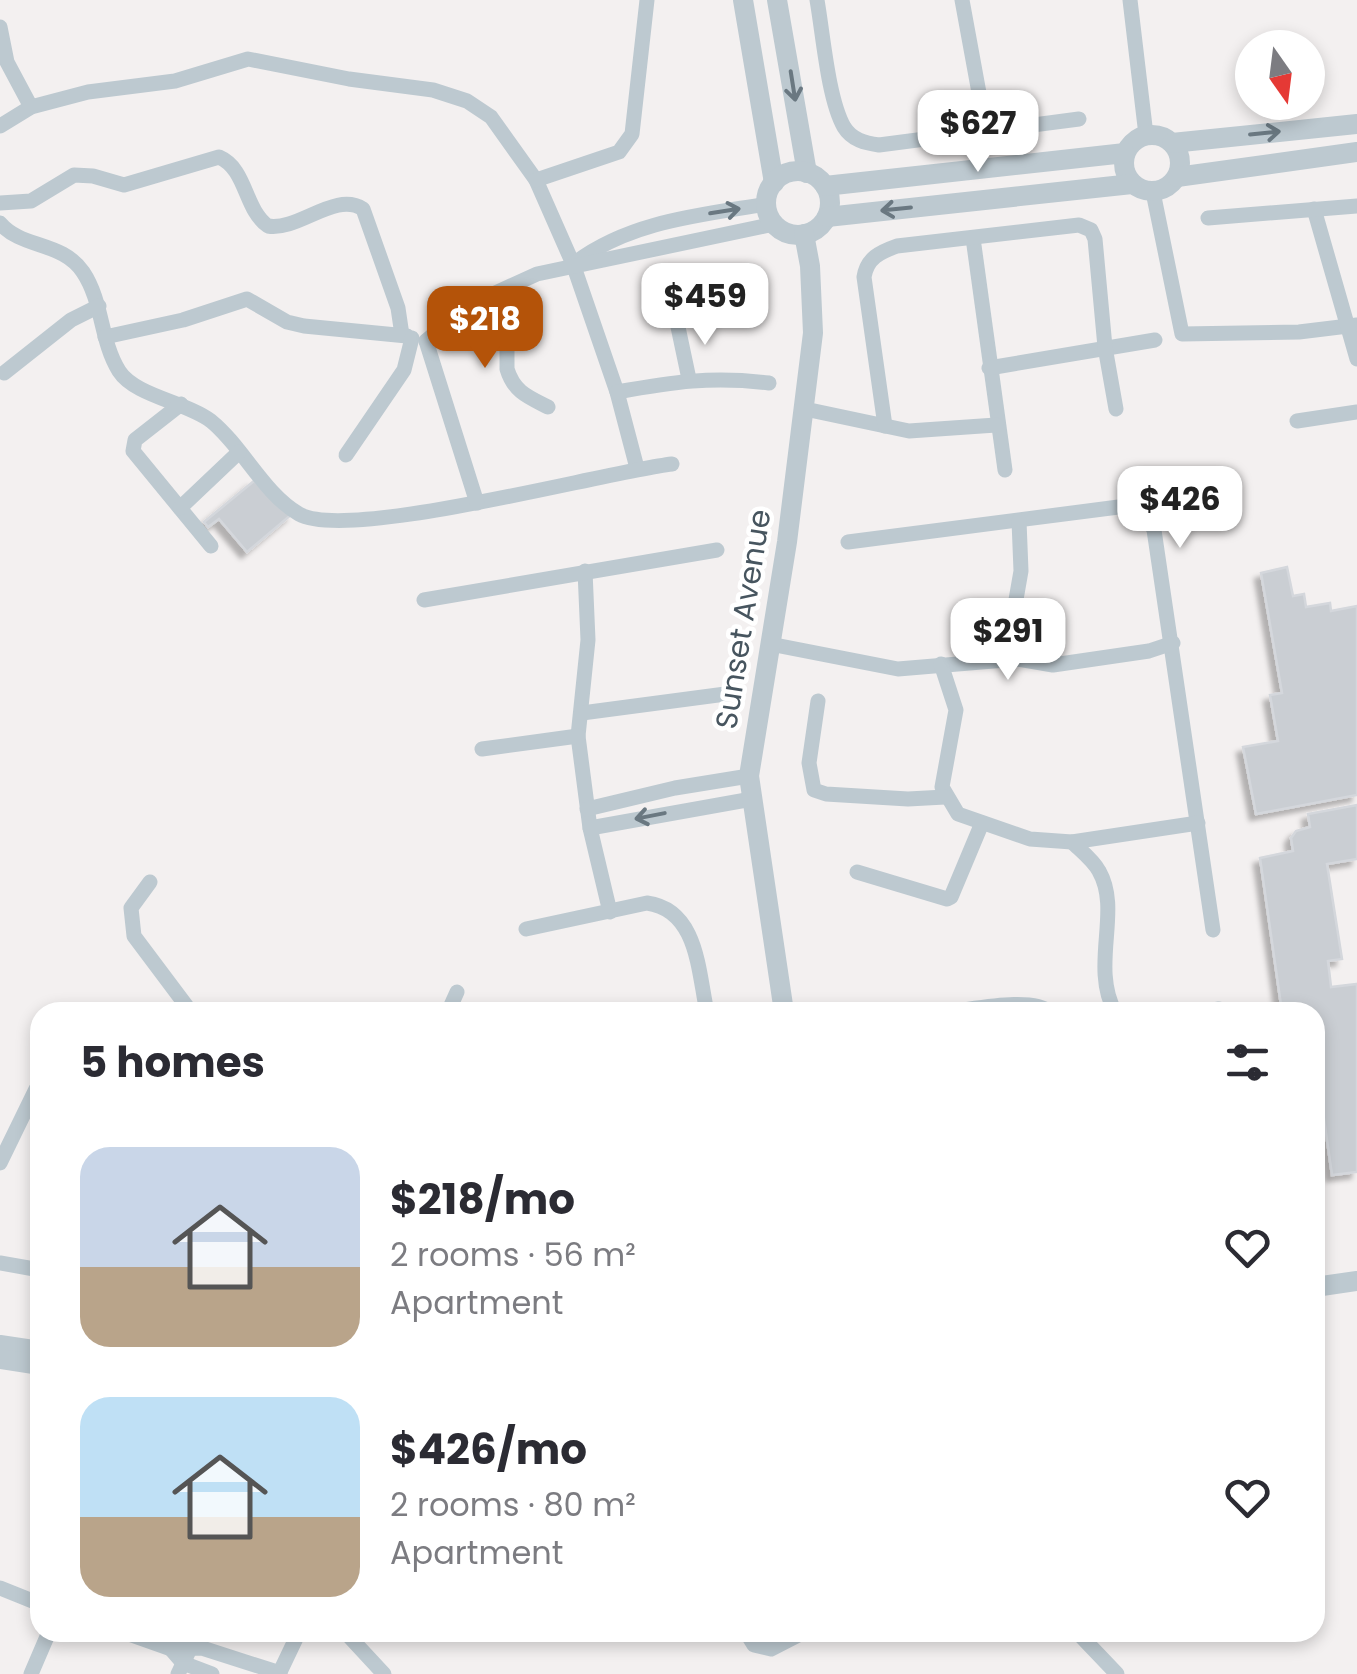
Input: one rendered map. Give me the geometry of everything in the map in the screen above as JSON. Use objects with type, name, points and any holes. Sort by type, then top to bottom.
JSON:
[{"type":"street","points":[[536,180],[619,152],[628,144],[648,0]]},
{"type":"street","points":[[743,0],[774,183],[770,214],[787,233],[804,234],[818,228],[827,217],[830,202],[826,186]]},
{"type":"street","points":[[777,0],[806,173]]},
{"type":"street","points":[[817,0],[836,104],[844,127],[860,141],[879,145],[1079,119]]},
{"type":"street","points":[[962,0],[986,131]]},
{"type":"street","points":[[1130,0],[1146,135]]},
{"type":"street","points":[[0,27],[7,62],[31,107]]},
{"type":"street","points":[[0,126],[31,107],[106,88],[175,81],[207,74],[235,61],[257,59],[350,79],[433,90],[466,102],[492,117],[536,180],[573,264],[617,392],[637,468]]},
{"type":"street","points":[[1172,143],[1357,124]]},
{"type":"street","points":[[1132,184],[1124,172],[1125,153],[1146,135],[1172,143],[1180,159],[1177,177]]},
{"type":"street","points":[[827,217],[1132,184],[1154,192],[1163,190],[1177,177],[1357,152]]},
{"type":"street","points":[[774,183],[788,173],[806,173],[826,186],[1125,153]]},
{"type":"street","points":[[0,204],[30,201],[74,176],[94,176],[124,185],[219,157],[234,167],[256,213],[268,226],[282,228],[340,205],[355,203],[364,208],[398,308],[477,502]]},
{"type":"street","points":[[1154,192],[1182,334],[1299,332],[1352,326]]},
{"type":"street","points":[[1208,218],[1357,206]]},
{"type":"street","points":[[1314,209],[1352,326],[1357,358]]},
{"type":"street","points":[[573,264],[594,248],[635,230],[683,218],[770,214]]},
{"type":"street","points":[[104,337],[183,320],[247,299],[287,322],[304,326],[413,338],[466,306],[537,274],[770,214]]},
{"type":"street","points":[[0,223],[21,239],[50,246],[82,271],[99,306],[104,337],[127,380],[214,424],[289,506],[308,518],[322,521],[396,516],[672,464]]},
{"type":"street","points":[[885,426],[866,270],[880,252],[897,246],[1079,226],[1091,230],[1097,254],[1105,347],[1116,409]]},
{"type":"street","name":"Sunset Avenue","points":[[783,1002],[748,776],[805,408],[814,304],[804,234]]},
{"type":"street","points":[[973,238],[1004,470]]},
{"type":"street","points":[[507,289],[511,381],[522,394],[548,407]]},
{"type":"street","points":[[4,373],[72,320],[99,306]]},
{"type":"street","points":[[678,327],[689,379]]},
{"type":"street","points":[[346,454],[404,370],[413,338]]},
{"type":"street","points":[[989,368],[1156,340]]},
{"type":"street","points":[[617,392],[689,379],[730,378],[769,384]]},
{"type":"street","points":[[181,404],[135,440],[132,447],[210,546]]},
{"type":"street","points":[[805,408],[909,431],[996,425]]},
{"type":"street","points":[[1297,422],[1357,412]]},
{"type":"street","points":[[180,508],[239,452]]},
{"type":"street","points":[[848,542],[1134,506],[1142,512],[1154,530],[1213,930]]},
{"type":"street","points":[[1018,658],[1014,610],[1020,571],[1019,521]]},
{"type":"street","points":[[424,600],[716,550]]},
{"type":"street","points":[[585,571],[588,640],[578,736],[590,828],[610,912]]},
{"type":"street","points":[[770,644],[888,668],[1018,658],[1053,665],[1173,644]]},
{"type":"street","points":[[941,664],[956,710],[942,787],[958,814],[1030,839],[1072,842],[1198,823]]},
{"type":"street","points":[[582,713],[733,692]]},
{"type":"street","points":[[818,700],[808,763],[814,790],[908,799],[945,797]]},
{"type":"street","points":[[482,749],[578,736]]},
{"type":"street","points":[[587,810],[674,788],[748,776]]},
{"type":"street","points":[[590,828],[752,798]]},
{"type":"street","points":[[857,872],[951,897],[982,823]]},
{"type":"street","points":[[1110,835],[1099,870],[1107,906],[1102,964],[1110,1002]]},
{"type":"street","points":[[1072,842],[1099,870]]},
{"type":"street","points":[[150,882],[131,908],[134,936],[184,1002]]},
{"type":"street","points":[[526,929],[646,902],[666,906],[692,938],[705,1002]]},
{"type":"street","points":[[452,1002],[457,992]]},
{"type":"street","points":[[0,1163],[30,1101]]},
{"type":"street","points":[[0,1263],[30,1268]]},
{"type":"street","points":[[1325,1286],[1357,1281]]},
{"type":"street","points":[[0,1345],[30,1350]]},
{"type":"street","points":[[0,1360],[30,1364]]},
{"type":"street","points":[[0,1588],[30,1600]]},
{"type":"street","points":[[31,1674],[45,1642]]},
{"type":"street","points":[[151,1642],[187,1654],[212,1674]]},
{"type":"street","points":[[187,1654],[202,1648],[280,1673],[294,1642]]},
{"type":"street","points":[[354,1642],[384,1674]]},
{"type":"street","points":[[754,1642],[759,1648],[772,1649],[785,1642]]},
{"type":"street","points":[[1087,1642],[1118,1674]]},
{"type":"building","points":[[254,481],[292,514],[247,552],[219,519],[208,527],[204,522]]},
{"type":"building","points":[[1287,567],[1293,596],[1304,594],[1306,607],[1330,603],[1331,611],[1357,606],[1357,795],[1256,814],[1243,747],[1278,741],[1270,695],[1282,693],[1261,573]]},
{"type":"building","points":[[1357,805],[1357,859],[1327,864],[1342,959],[1328,961],[1331,987],[1357,984],[1357,1172],[1332,1175],[1325,1126],[1325,1002],[1281,1002],[1260,858],[1293,851],[1291,838],[1296,831],[1310,827],[1308,814]]}]
